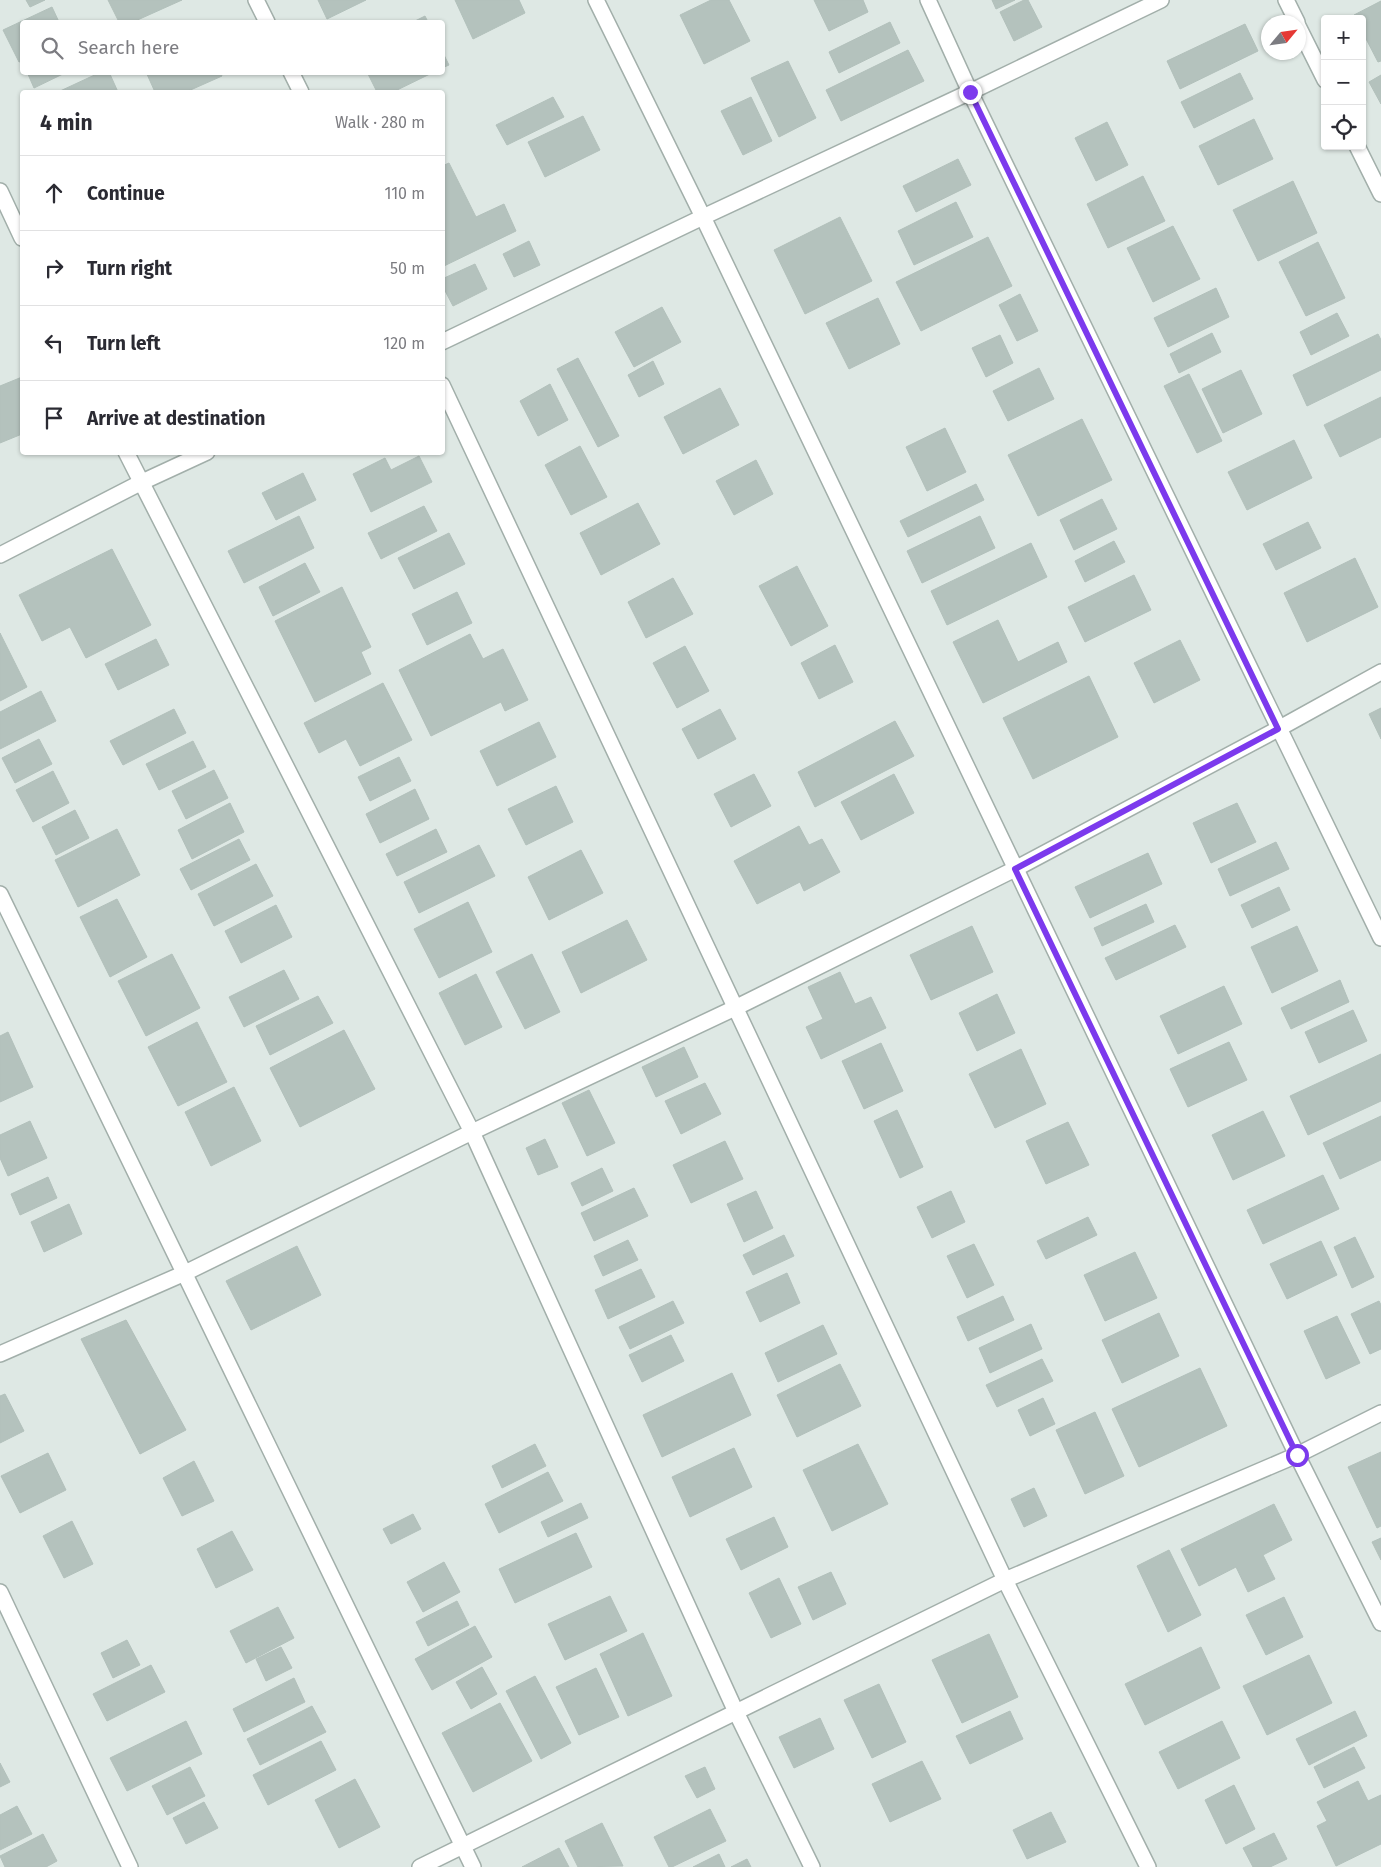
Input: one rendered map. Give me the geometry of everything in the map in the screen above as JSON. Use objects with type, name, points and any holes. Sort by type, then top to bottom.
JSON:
[{"type":"street","points":[[256,0],[266,20]]},
{"type":"street","points":[[596,0],[702,216],[1297,1455],[1381,1622]]},
{"type":"street","points":[[928,0],[970,92],[1381,938]]},
{"type":"street","points":[[445,341],[702,216],[970,92],[1160,0]]},
{"type":"street","points":[[1286,0],[1294,15]]},
{"type":"street","points":[[1306,42],[1321,72]]},
{"type":"street","points":[[292,75],[300,90]]},
{"type":"street","points":[[1360,150],[1381,194]]},
{"type":"street","points":[[0,192],[20,234]]},
{"type":"street","points":[[445,391],[1005,1580],[1148,1867]]},
{"type":"street","points":[[127,455],[140,484],[472,1132],[736,1712],[812,1867]]},
{"type":"street","points":[[0,555],[201,455]]},
{"type":"street","points":[[0,1354],[185,1273],[472,1132],[736,1007],[1015,869],[1381,672]]},
{"type":"street","points":[[0,894],[473,1867]]},
{"type":"street","points":[[420,1867],[1005,1580],[1297,1455],[1381,1414]]},
{"type":"street","points":[[0,1592],[130,1867]]},
{"type":"building","points":[[26,0],[45,0],[30,7]]},
{"type":"building","points":[[108,0],[182,0],[137,20],[118,20]]},
{"type":"building","points":[[318,0],[366,0],[327,19]]},
{"type":"building","points":[[455,0],[519,0],[525,13],[473,39]]},
{"type":"building","points":[[711,0],[729,0],[750,41],[704,64],[680,15]]},
{"type":"building","points":[[814,0],[863,0],[868,12],[829,31]]},
{"type":"building","points":[[992,0],[1015,0],[996,9]]},
{"type":"building","points":[[1024,0],[1028,0],[1042,27],[1014,41],[1000,12]]},
{"type":"building","points":[[1381,1],[1381,61],[1378,62],[1366,39],[1366,15],[1354,15]]},
{"type":"building","points":[[52,7],[58,20],[24,20]]},
{"type":"building","points":[[425,16],[427,20],[417,20]]},
{"type":"building","points":[[20,22],[20,62],[19,62],[3,30]]},
{"type":"building","points":[[890,22],[900,43],[839,73],[829,52]]},
{"type":"building","points":[[1245,24],[1258,51],[1180,89],[1167,61]]},
{"type":"building","points":[[908,50],[924,81],[841,121],[826,90]]},
{"type":"building","points":[[445,57],[449,65],[445,67]]},
{"type":"building","points":[[788,61],[816,118],[779,137],[751,78]]},
{"type":"building","points":[[1240,73],[1253,99],[1194,128],[1181,102]]},
{"type":"building","points":[[28,75],[61,75],[34,88]]},
{"type":"building","points":[[95,75],[110,75],[117,90],[62,90]]},
{"type":"building","points":[[147,75],[222,76],[190,90],[154,90]]},
{"type":"building","points":[[368,75],[428,75],[397,90],[376,90]]},
{"type":"building","points":[[1381,75],[1381,104],[1369,82]]},
{"type":"building","points":[[553,97],[564,117],[507,145],[496,125]]},
{"type":"building","points":[[751,97],[772,141],[743,155],[721,111]]},
{"type":"building","points":[[583,116],[600,150],[545,177],[528,142]]},
{"type":"building","points":[[1254,119],[1273,159],[1218,185],[1199,146]]},
{"type":"building","points":[[1107,122],[1128,165],[1096,181],[1075,138]]},
{"type":"building","points":[[958,159],[971,185],[916,212],[903,186]]},
{"type":"building","points":[[449,163],[476,217],[504,204],[516,231],[445,266],[445,165]]},
{"type":"building","points":[[1143,176],[1165,221],[1108,248],[1087,204]]},
{"type":"building","points":[[1293,181],[1317,233],[1258,261],[1233,210]]},
{"type":"building","points":[[956,202],[973,237],[914,265],[898,231]]},
{"type":"building","points":[[840,217],[872,281],[805,314],[774,250]]},
{"type":"building","points":[[1173,226],[1200,279],[1153,302],[1127,248]]},
{"type":"building","points":[[988,237],[1012,286],[921,331],[896,282]]},
{"type":"building","points":[[529,241],[540,265],[514,277],[503,254]]},
{"type":"building","points":[[1318,242],[1345,298],[1306,316],[1279,262]]},
{"type":"building","points":[[475,264],[487,289],[453,306],[445,291],[445,278]]},
{"type":"building","points":[[1216,288],[1229,317],[1168,347],[1154,318]]},
{"type":"building","points":[[1020,294],[1038,331],[1017,341],[999,305]]},
{"type":"building","points":[[878,298],[900,344],[849,369],[826,323]]},
{"type":"building","points":[[662,307],[681,342],[634,367],[615,332]]},
{"type":"building","points":[[1337,313],[1349,336],[1311,355],[1300,332]]},
{"type":"building","points":[[1212,333],[1221,352],[1179,373],[1170,354]]},
{"type":"building","points":[[1378,334],[1381,340],[1381,370],[1307,406],[1293,375]]},
{"type":"building","points":[[1000,335],[1013,363],[986,377],[972,348]]},
{"type":"building","points":[[578,358],[619,436],[598,447],[557,369]]},
{"type":"building","points":[[653,361],[664,384],[639,397],[628,375]]},
{"type":"building","points":[[1039,368],[1054,399],[1008,421],[993,391]]},
{"type":"building","points":[[1241,370],[1262,414],[1223,433],[1202,389]]},
{"type":"building","points":[[1189,374],[1222,441],[1197,453],[1164,386]]},
{"type":"building","points":[[20,378],[20,435],[0,443],[0,386]]},
{"type":"building","points":[[550,384],[568,420],[538,436],[520,401]]},
{"type":"building","points":[[720,388],[739,425],[683,454],[664,417]]},
{"type":"building","points":[[1381,397],[1381,437],[1340,457],[1324,425]]},
{"type":"building","points":[[1082,419],[1112,480],[1038,516],[1008,455]]},
{"type":"building","points":[[945,428],[966,472],[927,491],[906,447]]},
{"type":"building","points":[[1294,440],[1312,478],[1247,510],[1228,472]]},
{"type":"building","points":[[580,446],[607,497],[571,515],[545,465]]},
{"type":"building","points":[[419,456],[432,482],[371,512],[353,474],[385,458],[391,470]]},
{"type":"building","points":[[756,460],[773,494],[734,515],[716,481]]},
{"type":"building","points":[[303,473],[316,500],[276,520],[262,493]]},
{"type":"building","points":[[976,484],[984,500],[908,537],[900,521]]},
{"type":"building","points":[[1102,499],[1117,529],[1074,550],[1060,520]]},
{"type":"building","points":[[638,503],[660,544],[601,575],[580,533]]},
{"type":"building","points":[[424,506],[437,531],[381,559],[368,533]]},
{"type":"building","points":[[299,516],[314,548],[244,583],[228,551]]},
{"type":"building","points":[[980,516],[995,548],[922,583],[907,551]]},
{"type":"building","points":[[1308,522],[1321,548],[1276,570],[1263,544]]},
{"type":"building","points":[[449,533],[465,564],[414,589],[398,558]]},
{"type":"building","points":[[1114,541],[1125,562],[1085,582],[1075,561]]},
{"type":"building","points":[[1031,543],[1047,577],[947,625],[931,591]]},
{"type":"building","points":[[112,549],[151,625],[86,658],[70,627],[42,641],[19,595]]},
{"type":"building","points":[[1355,558],[1378,607],[1307,642],[1284,593]]},
{"type":"building","points":[[305,563],[320,592],[273,616],[259,587]]},
{"type":"building","points":[[797,566],[828,626],[791,646],[759,586]]},
{"type":"building","points":[[1134,575],[1151,610],[1085,642],[1068,607]]},
{"type":"building","points":[[673,578],[693,614],[646,638],[628,602]]},
{"type":"building","points":[[342,587],[371,647],[361,652],[371,674],[315,702],[275,621]]},
{"type":"building","points":[[457,592],[472,623],[427,645],[412,614]]},
{"type":"building","points":[[998,620],[1018,662],[1058,642],[1067,662],[983,703],[953,642]]},
{"type":"building","points":[[0,633],[27,687],[0,701]]},
{"type":"building","points":[[470,634],[483,659],[503,649],[528,700],[505,711],[501,702],[431,736],[399,670]]},
{"type":"building","points":[[156,639],[169,665],[118,690],[105,664]]},
{"type":"building","points":[[1180,640],[1200,680],[1154,703],[1134,663]]},
{"type":"building","points":[[835,645],[853,682],[819,699],[801,663]]},
{"type":"building","points":[[685,646],[709,691],[677,708],[653,663]]},
{"type":"building","points":[[1089,676],[1118,737],[1033,779],[1003,718]]},
{"type":"building","points":[[383,683],[412,740],[360,766],[346,739],[319,753],[304,723]]},
{"type":"building","points":[[41,691],[56,721],[0,749],[0,712]]},
{"type":"building","points":[[1381,708],[1381,739],[1369,714]]},
{"type":"building","points":[[174,709],[186,733],[123,765],[110,741]]},
{"type":"building","points":[[720,709],[736,739],[698,759],[682,729]]},
{"type":"building","points":[[895,721],[914,756],[815,807],[798,772]]},
{"type":"building","points":[[539,722],[556,757],[497,786],[480,751]]},
{"type":"building","points":[[39,739],[52,764],[15,783],[2,758]]},
{"type":"building","points":[[193,741],[206,767],[159,790],[146,764]]},
{"type":"building","points":[[399,757],[411,781],[370,801],[358,777]]},
{"type":"building","points":[[214,770],[228,798],[186,819],[172,791]]},
{"type":"building","points":[[53,771],[69,803],[33,822],[16,790]]},
{"type":"building","points":[[754,774],[771,806],[731,827],[714,794]]},
{"type":"building","points":[[894,774],[914,813],[861,840],[841,802]]},
{"type":"building","points":[[556,786],[573,822],[526,845],[508,809]]},
{"type":"building","points":[[415,789],[429,819],[380,843],[366,814]]},
{"type":"building","points":[[230,803],[244,832],[192,859],[178,830]]},
{"type":"building","points":[[1237,803],[1256,842],[1211,863],[1193,823]]},
{"type":"building","points":[[75,810],[89,838],[56,855],[42,827]]},
{"type":"building","points":[[799,826],[809,845],[822,839],[840,872],[804,891],[800,882],[757,904],[734,861]]},
{"type":"building","points":[[117,829],[140,875],[78,907],[55,860]]},
{"type":"building","points":[[436,829],[447,852],[397,876],[386,854]]},
{"type":"building","points":[[239,839],[250,860],[191,890],[180,869]]},
{"type":"building","points":[[1276,842],[1289,869],[1230,896],[1218,869]]},
{"type":"building","points":[[479,845],[495,876],[419,913],[404,882]]},
{"type":"building","points":[[581,850],[603,893],[549,920],[528,877]]},
{"type":"building","points":[[1148,853],[1162,884],[1090,918],[1075,887]]},
{"type":"building","points":[[256,864],[273,896],[214,926],[198,894]]},
{"type":"building","points":[[1279,887],[1290,910],[1252,928],[1241,905]]},
{"type":"building","points":[[117,899],[147,957],[110,977],[80,917]]},
{"type":"building","points":[[468,902],[492,952],[439,978],[414,929]]},
{"type":"building","points":[[1146,904],[1154,922],[1102,946],[1094,928]]},
{"type":"building","points":[[276,905],[292,937],[241,963],[225,931]]},
{"type":"building","points":[[627,920],[647,960],[581,993],[562,952]]},
{"type":"building","points":[[1175,925],[1186,947],[1116,980],[1105,958]]},
{"type":"building","points":[[972,926],[993,972],[931,1000],[910,955]]},
{"type":"building","points":[[1297,926],[1318,971],[1272,993],[1251,947]]},
{"type":"building","points":[[172,954],[200,1008],[146,1036],[118,981]]},
{"type":"building","points":[[532,954],[560,1012],[525,1029],[496,972]]},
{"type":"building","points":[[284,970],[299,999],[244,1027],[229,997]]},
{"type":"building","points":[[840,972],[855,1004],[871,997],[886,1028],[821,1059],[806,1027],[823,1019],[808,987]]},
{"type":"building","points":[[476,974],[502,1027],[465,1045],[439,993]]},
{"type":"building","points":[[1340,980],[1349,1002],[1291,1029],[1281,1008]]},
{"type":"building","points":[[1224,986],[1242,1024],[1178,1054],[1160,1016]]},
{"type":"building","points":[[997,994],[1015,1033],[977,1051],[959,1013]]},
{"type":"building","points":[[318,996],[333,1023],[270,1055],[256,1026]]},
{"type":"building","points":[[1353,1010],[1367,1041],[1319,1063],[1305,1032]]},
{"type":"building","points":[[197,1022],[227,1082],[178,1106],[148,1047]]},
{"type":"building","points":[[344,1030],[375,1089],[300,1127],[270,1068]]},
{"type":"building","points":[[8,1032],[33,1087],[0,1102],[0,1036]]},
{"type":"building","points":[[1229,1042],[1247,1080],[1188,1107],[1170,1069]]},
{"type":"building","points":[[881,1043],[903,1091],[864,1109],[842,1061]]},
{"type":"building","points":[[684,1047],[698,1077],[656,1097],[642,1067]]},
{"type":"building","points":[[1021,1049],[1046,1104],[995,1128],[969,1074]]},
{"type":"building","points":[[1381,1054],[1381,1101],[1308,1135],[1290,1096]]},
{"type":"building","points":[[705,1083],[721,1114],[681,1134],[665,1101]]},
{"type":"building","points":[[234,1087],[261,1141],[211,1166],[185,1112]]},
{"type":"building","points":[[589,1090],[615,1143],[587,1156],[562,1103]]},
{"type":"building","points":[[897,1110],[923,1167],[900,1178],[874,1121]]},
{"type":"building","points":[[1263,1111],[1285,1156],[1233,1180],[1212,1135]]},
{"type":"building","points":[[1381,1116],[1381,1160],[1340,1179],[1323,1143]]},
{"type":"building","points":[[30,1121],[47,1158],[8,1176],[0,1158],[0,1135]]},
{"type":"building","points":[[1068,1122],[1089,1165],[1046,1184],[1026,1141]]},
{"type":"building","points":[[545,1139],[558,1167],[538,1175],[526,1148]]},
{"type":"building","points":[[725,1141],[743,1179],[691,1203],[673,1165]]},
{"type":"building","points":[[602,1168],[613,1191],[582,1206],[571,1183]]},
{"type":"building","points":[[1323,1175],[1339,1209],[1263,1244],[1247,1210]]},
{"type":"building","points":[[48,1177],[57,1198],[20,1215],[11,1194]]},
{"type":"building","points":[[634,1188],[648,1216],[594,1241],[581,1213]]},
{"type":"building","points":[[756,1191],[773,1228],[744,1242],[727,1204]]},
{"type":"building","points":[[951,1191],[965,1222],[932,1238],[917,1207]]},
{"type":"building","points":[[69,1204],[82,1234],[44,1252],[31,1222]]},
{"type":"building","points":[[1088,1217],[1097,1235],[1046,1259],[1037,1241]]},
{"type":"building","points":[[784,1235],[794,1256],[753,1275],[743,1255]]},
{"type":"building","points":[[1355,1237],[1374,1277],[1352,1288],[1334,1247]]},
{"type":"building","points":[[628,1240],[638,1260],[603,1276],[594,1256]]},
{"type":"building","points":[[1321,1241],[1337,1275],[1287,1299],[1270,1264]]},
{"type":"building","points":[[974,1244],[994,1285],[967,1298],[947,1256]]},
{"type":"building","points":[[297,1246],[321,1295],[251,1330],[226,1281]]},
{"type":"building","points":[[1135,1252],[1157,1298],[1105,1321],[1084,1275]]},
{"type":"building","points":[[641,1269],[655,1297],[608,1319],[595,1290]]},
{"type":"building","points":[[787,1273],[800,1303],[760,1322],[746,1292]]},
{"type":"building","points":[[1003,1296],[1014,1320],[968,1341],[957,1317]]},
{"type":"building","points":[[673,1301],[684,1323],[630,1349],[619,1327]]},
{"type":"building","points":[[1379,1301],[1381,1305],[1381,1349],[1370,1354],[1351,1314]]},
{"type":"building","points":[[1159,1313],[1179,1356],[1122,1383],[1102,1340]]},
{"type":"building","points":[[1337,1316],[1360,1363],[1326,1379],[1304,1331]]},
{"type":"building","points":[[126,1320],[186,1430],[140,1454],[81,1339]]},
{"type":"building","points":[[1031,1324],[1042,1349],[990,1373],[979,1348]]},
{"type":"building","points":[[823,1325],[837,1354],[778,1382],[765,1353]]},
{"type":"building","points":[[671,1335],[684,1361],[642,1382],[629,1355]]},
{"type":"building","points":[[1042,1359],[1053,1381],[997,1407],[986,1385]]},
{"type":"building","points":[[840,1364],[861,1406],[797,1437],[777,1395]]},
{"type":"building","points":[[1200,1368],[1227,1426],[1139,1467],[1112,1409]]},
{"type":"building","points":[[732,1373],[751,1415],[662,1457],[643,1415]]},
{"type":"building","points":[[5,1394],[24,1431],[0,1443],[0,1396]]},
{"type":"building","points":[[1043,1398],[1055,1424],[1030,1436],[1018,1410]]},
{"type":"building","points":[[1095,1412],[1124,1476],[1085,1494],[1056,1430]]},
{"type":"building","points":[[535,1444],[546,1466],[502,1488],[492,1466]]},
{"type":"building","points":[[858,1444],[888,1504],[832,1531],[803,1470]]},
{"type":"building","points":[[734,1448],[752,1487],[690,1517],[672,1477]]},
{"type":"building","points":[[1381,1452],[1381,1526],[1377,1528],[1348,1467]]},
{"type":"building","points":[[48,1453],[66,1490],[20,1513],[1,1476]]},
{"type":"building","points":[[194,1461],[214,1501],[182,1516],[163,1478]]},
{"type":"building","points":[[548,1472],[563,1501],[499,1533],[485,1504]]},
{"type":"building","points":[[1034,1488],[1047,1516],[1024,1527],[1011,1499]]},
{"type":"building","points":[[581,1503],[588,1518],[548,1537],[541,1522]]},
{"type":"building","points":[[1274,1504],[1292,1540],[1263,1555],[1275,1579],[1248,1592],[1236,1567],[1199,1586],[1181,1549]]},
{"type":"building","points":[[413,1514],[421,1529],[391,1544],[383,1529]]},
{"type":"building","points":[[774,1517],[788,1547],[741,1570],[726,1539]]},
{"type":"building","points":[[72,1521],[93,1564],[64,1578],[43,1536]]},
{"type":"building","points":[[232,1531],[253,1570],[216,1588],[197,1549]]},
{"type":"building","points":[[576,1533],[592,1567],[515,1603],[499,1569]]},
{"type":"building","points":[[1381,1538],[1381,1560],[1372,1542]]},
{"type":"building","points":[[1169,1550],[1201,1615],[1168,1632],[1137,1566]]},
{"type":"building","points":[[444,1562],[460,1592],[423,1612],[407,1582]]},
{"type":"building","points":[[831,1572],[846,1604],[813,1620],[798,1587]]},
{"type":"building","points":[[779,1578],[801,1624],[771,1638],[749,1593]]},
{"type":"building","points":[[610,1596],[627,1631],[565,1660],[548,1624]]},
{"type":"building","points":[[1284,1597],[1303,1637],[1266,1655],[1246,1615]]},
{"type":"building","points":[[457,1601],[469,1625],[428,1646],[416,1622]]},
{"type":"building","points":[[278,1607],[294,1638],[246,1663],[230,1631]]},
{"type":"building","points":[[475,1626],[492,1657],[432,1690],[415,1659]]},
{"type":"building","points":[[643,1633],[672,1696],[628,1716],[600,1654]]},
{"type":"building","points":[[989,1634],[1018,1697],[962,1723],[932,1660]]},
{"type":"building","points":[[127,1640],[140,1665],[113,1678],[101,1653]]},
{"type":"building","points":[[281,1647],[292,1668],[266,1681],[256,1659]]},
{"type":"building","points":[[1201,1647],[1220,1688],[1145,1725],[1125,1684]]},
{"type":"building","points":[[1309,1655],[1332,1703],[1267,1735],[1243,1686]]},
{"type":"building","points":[[151,1665],[165,1692],[107,1721],[93,1694]]},
{"type":"building","points":[[482,1667],[497,1694],[471,1709],[456,1682]]},
{"type":"building","points":[[596,1668],[619,1717],[579,1735],[556,1687]]},
{"type":"building","points":[[535,1676],[571,1743],[541,1759],[506,1691]]},
{"type":"building","points":[[294,1678],[305,1702],[244,1732],[233,1709]]},
{"type":"building","points":[[879,1684],[906,1742],[872,1758],[844,1700]]},
{"type":"building","points":[[500,1703],[532,1761],[473,1792],[442,1733]]},
{"type":"building","points":[[312,1706],[326,1732],[260,1765],[247,1739]]},
{"type":"building","points":[[1010,1711],[1023,1739],[970,1764],[956,1736]]},
{"type":"building","points":[[1355,1711],[1367,1736],[1309,1765],[1296,1739]]},
{"type":"building","points":[[820,1718],[834,1749],[794,1768],[779,1737]]},
{"type":"building","points":[[186,1721],[202,1754],[127,1791],[110,1758]]},
{"type":"building","points":[[1222,1721],[1240,1758],[1178,1789],[1159,1752]]},
{"type":"building","points":[[321,1741],[336,1770],[268,1805],[253,1775]]},
{"type":"building","points":[[1354,1747],[1365,1768],[1324,1788],[1314,1767]]},
{"type":"building","points":[[922,1761],[941,1799],[890,1822],[872,1784]]},
{"type":"building","points":[[0,1763],[10,1782],[0,1787]]},
{"type":"building","points":[[190,1767],[205,1796],[167,1815],[152,1786]]},
{"type":"building","points":[[705,1767],[715,1789],[697,1798],[685,1776]]},
{"type":"building","points":[[355,1779],[380,1827],[339,1848],[315,1800]]},
{"type":"building","points":[[1358,1781],[1368,1801],[1381,1795],[1381,1844],[1336,1866],[1317,1826],[1327,1821],[1317,1802]]},
{"type":"building","points":[[1234,1785],[1255,1829],[1226,1844],[1205,1800]]},
{"type":"building","points":[[204,1802],[218,1828],[186,1844],[173,1818]]},
{"type":"building","points":[[17,1806],[32,1834],[0,1850],[0,1815]]},
{"type":"building","points":[[710,1809],[726,1841],[669,1867],[654,1837]]},
{"type":"building","points":[[1051,1812],[1066,1842],[1027,1859],[1013,1830]]},
{"type":"building","points":[[602,1823],[623,1866],[578,1867],[565,1841]]},
{"type":"building","points":[[1274,1833],[1287,1859],[1270,1867],[1253,1867],[1243,1848]]},
{"type":"building","points":[[43,1834],[57,1861],[46,1867],[5,1867],[0,1856]]},
{"type":"building","points":[[559,1848],[569,1867],[522,1867]]},
{"type":"building","points":[[719,1854],[725,1867],[693,1867]]},
{"type":"building","points":[[747,1859],[751,1867],[731,1867]]},
{"type":"route","points":[[970,92],[1278,729],[1015,869],[1297,1455]]}]
